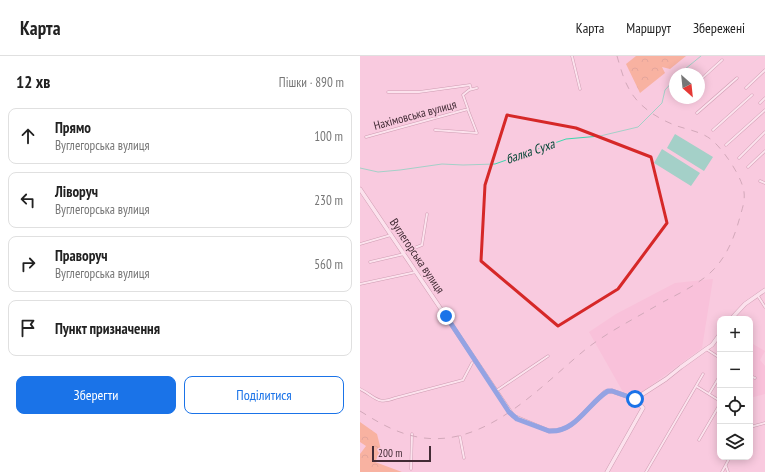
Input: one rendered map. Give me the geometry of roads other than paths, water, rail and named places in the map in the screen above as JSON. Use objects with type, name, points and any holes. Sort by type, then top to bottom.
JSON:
[{"type":"main road","name":"Вуглегорська вулиця","points":[[360,189],[513,416],[549,431],[555,431],[568,427],[576,421],[608,391],[635,399]]},
{"type":"main road","points":[[734,316],[745,304],[765,290]]},
{"type":"main road","points":[[607,472],[643,408],[635,399],[706,350],[717,338]]},
{"type":"street","points":[[572,56],[580,90]]},
{"type":"street","points":[[705,75],[722,60]]},
{"type":"street","points":[[746,88],[765,70]]},
{"type":"street","points":[[697,112],[737,78]]},
{"type":"street","points":[[388,92],[419,92],[470,85],[471,89],[477,88]]},
{"type":"street","name":"Нахімовська вулиця","points":[[435,130],[477,133],[462,96],[471,89]]},
{"type":"street","points":[[713,130],[752,95]]},
{"type":"street","points":[[760,103],[765,98]]},
{"type":"street","name":"Нахімовська вулиця","points":[[366,137],[468,109]]},
{"type":"street","points":[[726,145],[765,110]]},
{"type":"street","points":[[739,158],[765,132]]},
{"type":"street","points":[[748,167],[765,151]]},
{"type":"street","points":[[760,181],[765,183]]},
{"type":"street","points":[[370,262],[403,254],[422,245],[427,214]]},
{"type":"street","points":[[360,244],[391,235]]},
{"type":"street","points":[[360,284],[416,272]]},
{"type":"street","points":[[757,295],[765,307]]},
{"type":"street","points":[[706,350],[717,356]]},
{"type":"street","points":[[496,392],[548,356]]},
{"type":"street","points":[[360,389],[380,401],[386,402],[395,398],[463,380],[472,363]]},
{"type":"street","points":[[646,472],[703,374]]},
{"type":"street","points":[[709,394],[717,381]]},
{"type":"street","points":[[696,386],[717,399]]},
{"type":"street","points":[[699,440],[717,409]]},
{"type":"street","points":[[753,426],[765,423]]},
{"type":"street","points":[[411,469],[412,434]]},
{"type":"street","points":[[460,437],[464,458]]},
{"type":"street","points":[[722,472],[729,460]]},
{"type":"street","points":[[726,466],[728,472]]},
{"type":"waterway","name":"балка Суха","points":[[686,68],[701,56]]},
{"type":"waterway","name":"балка Суха","points":[[360,168],[378,172],[442,164],[495,164],[566,139],[600,136],[638,127],[662,103],[665,90],[669,86]]},
{"type":"railway","points":[[617,56],[626,83],[632,94],[642,106],[663,120],[700,133],[713,141],[732,165],[743,186],[743,206],[736,230],[730,246],[721,261],[709,274],[698,282],[663,302]]},
{"type":"railway","points":[[360,411],[390,428],[409,435],[435,439],[460,436],[483,427],[506,414],[527,399],[594,343],[620,326],[656,306]]}]
